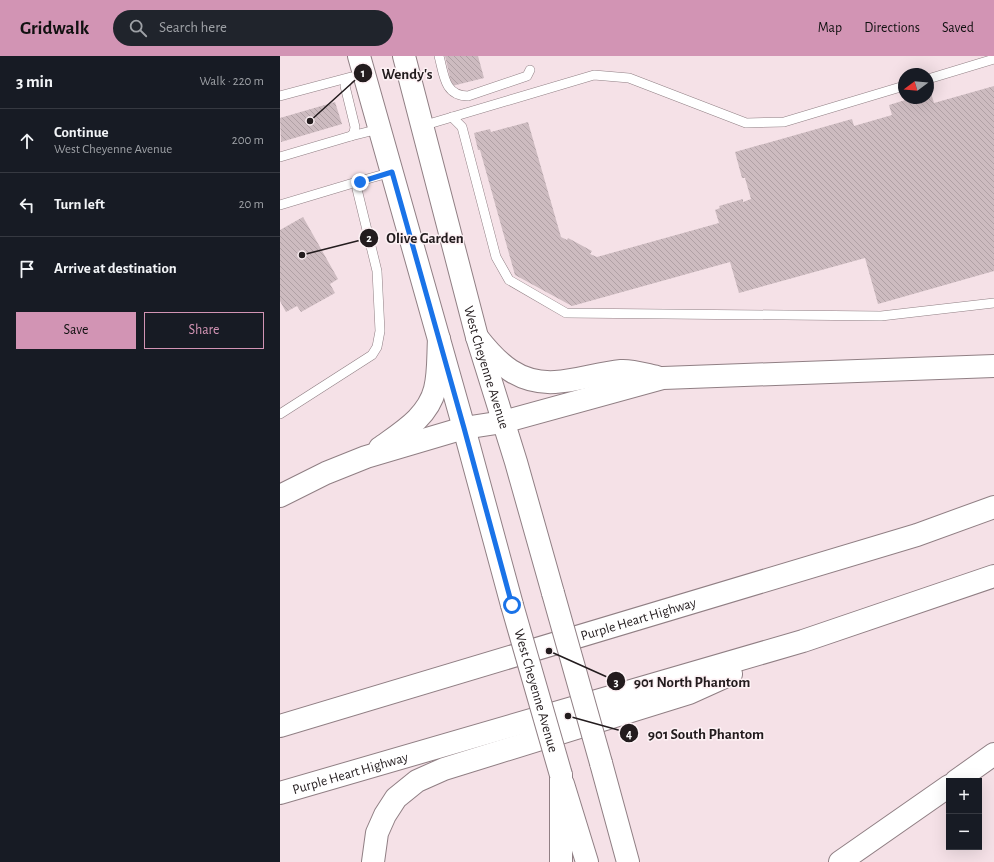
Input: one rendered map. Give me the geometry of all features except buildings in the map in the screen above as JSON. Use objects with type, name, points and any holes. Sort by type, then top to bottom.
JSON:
[{"type":"main road","name":"West Cheyenne Avenue","points":[[404,56],[477,337],[516,462],[628,862]]},
{"type":"main road","name":"West Cheyenne Avenue","points":[[357,69],[379,129],[392,172],[512,605],[587,862]]},
{"type":"main road","points":[[477,337],[491,356],[511,372],[530,380],[555,382],[623,370],[662,378]]},
{"type":"main road","points":[[366,457],[417,421],[429,405],[436,388],[439,339]]},
{"type":"main road","points":[[280,496],[326,473],[366,457],[464,428],[503,422],[662,378],[994,366]]},
{"type":"main road","name":"Purple Heart Highway","points":[[280,726],[917,535],[994,507]]},
{"type":"main road","name":"Purple Heart Highway","points":[[280,793],[803,641],[994,576]]},
{"type":"main road","points":[[373,862],[377,834],[385,815],[396,798],[417,781],[452,766],[689,693],[803,641]]},
{"type":"main road","points":[[960,778],[994,754]]},
{"type":"main road","points":[[561,775],[561,862]]},
{"type":"main road","points":[[840,862],[946,788]]},
{"type":"lane","points":[[439,56],[446,82],[452,92],[460,96],[468,96],[527,76],[530,70]]},
{"type":"lane","points":[[934,77],[994,59]]},
{"type":"lane","points":[[280,96],[357,69]]},
{"type":"lane","points":[[351,136],[355,127],[345,86],[357,69]]},
{"type":"lane","points":[[422,126],[594,75],[629,78],[746,123],[784,122],[898,88]]},
{"type":"lane","points":[[452,117],[462,127],[496,257],[509,280],[566,313],[881,316],[994,303]]},
{"type":"lane","points":[[280,158],[379,129]]},
{"type":"lane","points":[[280,205],[392,172]]},
{"type":"lane","points":[[280,414],[372,355],[377,347],[380,331],[377,271],[357,189],[360,182]]},
{"type":"place","name":"Wendy's","points":[[310,121]]},
{"type":"place","name":"Olive Garden","points":[[302,255]]},
{"type":"place","name":"901 North Phantom","points":[[549,651]]},
{"type":"place","name":"901 South Phantom","points":[[568,716]]},
{"type":"route","points":[[360,182],[392,172],[512,605]]}]
